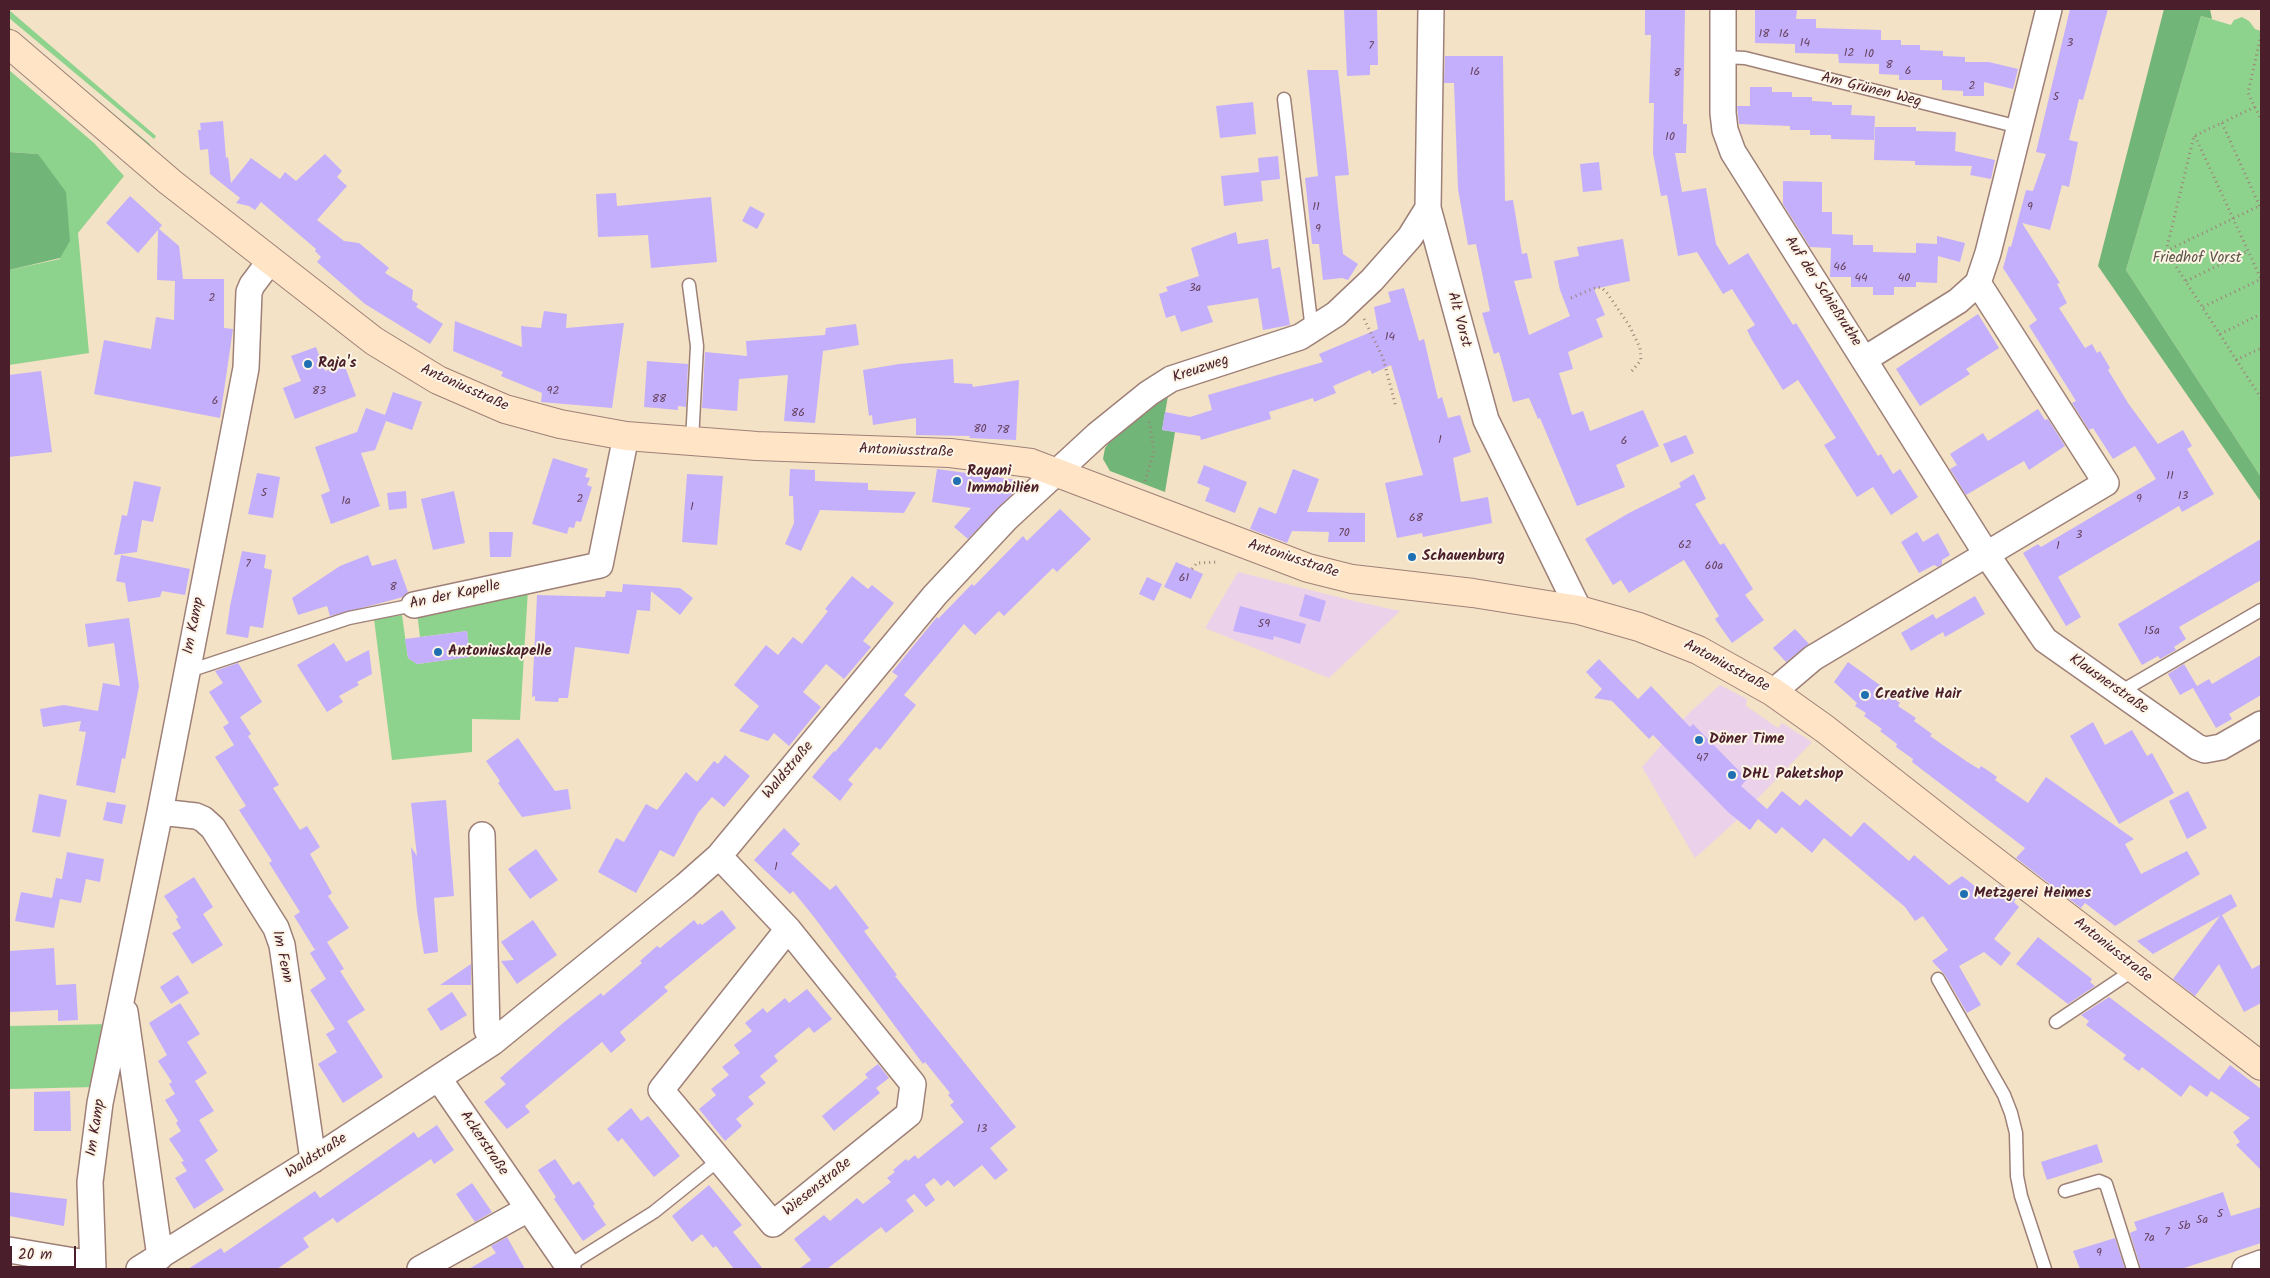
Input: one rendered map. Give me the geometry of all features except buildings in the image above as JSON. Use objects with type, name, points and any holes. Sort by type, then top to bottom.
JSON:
[{"type":"street","name":"Alt Vorst","points":[[1432,9],[1428,208],[1486,420],[1579,610]]},
{"type":"street","name":"Auf der Schießruthe","points":[[1723,9],[1723,112],[1725,130],[1733,152],[1987,555]]},
{"type":"street","points":[[1865,359],[1958,301],[1978,282],[1988,254],[2049,9]]},
{"type":"street","name":"Antoniusstraße","points":[[9,44],[170,182],[374,341],[438,380],[505,409],[560,424],[626,436],[757,446],[950,453],[1031,462],[1281,558],[1330,574],[1352,579],[1529,601],[1579,610],[1639,627],[1698,650],[1773,692],[1826,728],[2261,1066]]},
{"type":"street","name":"Kreuzweg","points":[[1058,472],[1097,435],[1138,401],[1171,379],[1288,342],[1312,330],[1336,314],[1410,237],[1428,208]]},
{"type":"street","name":"Im Kamp","points":[[92,1266],[89,1209],[92,1155],[100,1103],[160,812],[247,362],[249,292],[270,261]]},
{"type":"street","points":[[1773,692],[1813,658],[2106,483],[1978,282]]},
{"type":"street","name":"An der Kapelle","points":[[414,605],[600,565],[626,436]]},
{"type":"street","name":"Waldstraße","points":[[139,1269],[313,1160],[493,1042],[685,886],[719,856],[934,595],[1007,518],[1058,472]]},
{"type":"street","name":"Klausnerstraße","points":[[1987,555],[2045,640],[2190,743],[2206,750],[2221,748],[2261,724]]},
{"type":"street","name":"Im Fenn","points":[[160,812],[196,816],[204,819],[213,828],[276,928],[282,945],[313,1160]]},
{"type":"street","points":[[482,835],[487,1030],[493,1042]]},
{"type":"street","name":"Wiesenstraße","points":[[719,856],[788,929],[913,1084],[909,1114],[773,1224],[661,1090],[788,929]]},
{"type":"street","name":"Im Kamp","points":[[122,994],[160,1257]]},
{"type":"street","name":"Ackerstraße","points":[[439,1079],[568,1266]]},
{"type":"street","points":[[420,1269],[528,1209]]},
{"type":"street","points":[[9,1250],[92,1266]]},
{"type":"street","points":[[2244,1269],[2261,1264]]},
{"type":"lane","name":"Am Grünen Weg","points":[[1722,57],[1745,58],[2019,127]]},
{"type":"lane","points":[[1284,98],[1312,330]]},
{"type":"lane","points":[[689,285],[697,346],[692,441]]},
{"type":"lane","name":"An der Kapelle","points":[[186,673],[349,618],[414,605]]},
{"type":"lane","points":[[2120,692],[2261,610]]},
{"type":"lane","points":[[2056,1022],[2135,969]]},
{"type":"lane","points":[[1938,979],[2004,1095],[2011,1113],[2016,1133],[2021,1196],[2045,1269]]},
{"type":"lane","points":[[568,1266],[654,1212],[720,1159]]},
{"type":"lane","points":[[2065,1191],[2100,1181],[2106,1184],[2134,1269]]},
{"type":"path","points":[[2261,36],[2248,93],[2261,120]]},
{"type":"path","points":[[2194,136],[2255,107]]},
{"type":"path","points":[[2166,251],[2261,207],[2222,123]]},
{"type":"path","points":[[2194,136],[2261,279],[2203,307]]},
{"type":"path","points":[[2194,136],[2166,251],[2261,398]]},
{"type":"path","points":[[2186,281],[2248,251]]},
{"type":"path","points":[[1570,298],[1596,287],[1602,288],[1608,293],[1630,325],[1640,348],[1640,360],[1631,372]]},
{"type":"path","points":[[1353,298],[1382,358],[1396,407]]},
{"type":"path","points":[[2220,334],[2261,314]]},
{"type":"path","points":[[2236,360],[2261,348]]},
{"type":"path","points":[[1138,401],[1148,416],[1154,451],[1139,503]]},
{"type":"path","points":[[1192,569],[1197,563],[1212,563],[1216,561],[1224,565]]},
{"type":"shaded area","points":[[1238,572],[1400,611],[1329,678],[1205,628]]},
{"type":"shaded area","points":[[1720,685],[1747,699],[1746,706],[1778,728],[1782,723],[1812,742],[1737,820],[1695,858],[1642,767],[1689,713]]},
{"type":"green space","points":[[2164,9],[2210,9],[2212,19],[2201,16],[2126,270],[2261,477],[2261,502],[2098,266]]},
{"type":"green space","points":[[9,10],[156,136],[154,139],[9,18]]},
{"type":"green space","name":"Friedhof Vorst","points":[[2201,16],[2231,25],[2234,20],[2242,17],[2249,21],[2255,29],[2261,31],[2261,477],[2126,270]]},
{"type":"green space","points":[[9,27],[150,144],[149,148],[9,32]]},
{"type":"green space","points":[[9,70],[94,143],[124,176],[78,233],[89,353],[9,365],[9,270],[60,259],[38,154],[9,152]]},
{"type":"green space","points":[[9,152],[38,154],[66,192],[70,241],[60,258],[9,270]]},
{"type":"green space","points":[[1168,396],[1162,430],[1175,432],[1165,492],[1110,471],[1103,459],[1105,448],[1113,438],[1137,415]]},
{"type":"green space","points":[[528,590],[520,720],[472,719],[472,752],[392,760],[374,619],[402,615],[408,658],[417,664],[469,657],[467,631],[420,637],[417,613]]},
{"type":"green space","points":[[110,1024],[96,1087],[9,1089],[9,1026]]},
{"type":"place","name":"Raja's","points":[[308,364]]},
{"type":"place","name":"Rayani Immobilien","points":[[957,481]]},
{"type":"place","name":"Schauenburg","points":[[1412,557]]},
{"type":"place","name":"Antoniuskapelle","points":[[438,652]]},
{"type":"place","name":"Creative Hair","points":[[1865,695]]},
{"type":"place","name":"Döner Time","points":[[1699,740]]},
{"type":"place","name":"DHL Paketshop","points":[[1732,775]]},
{"type":"place","name":"Metzgerei Heimes","points":[[1964,894]]}]
